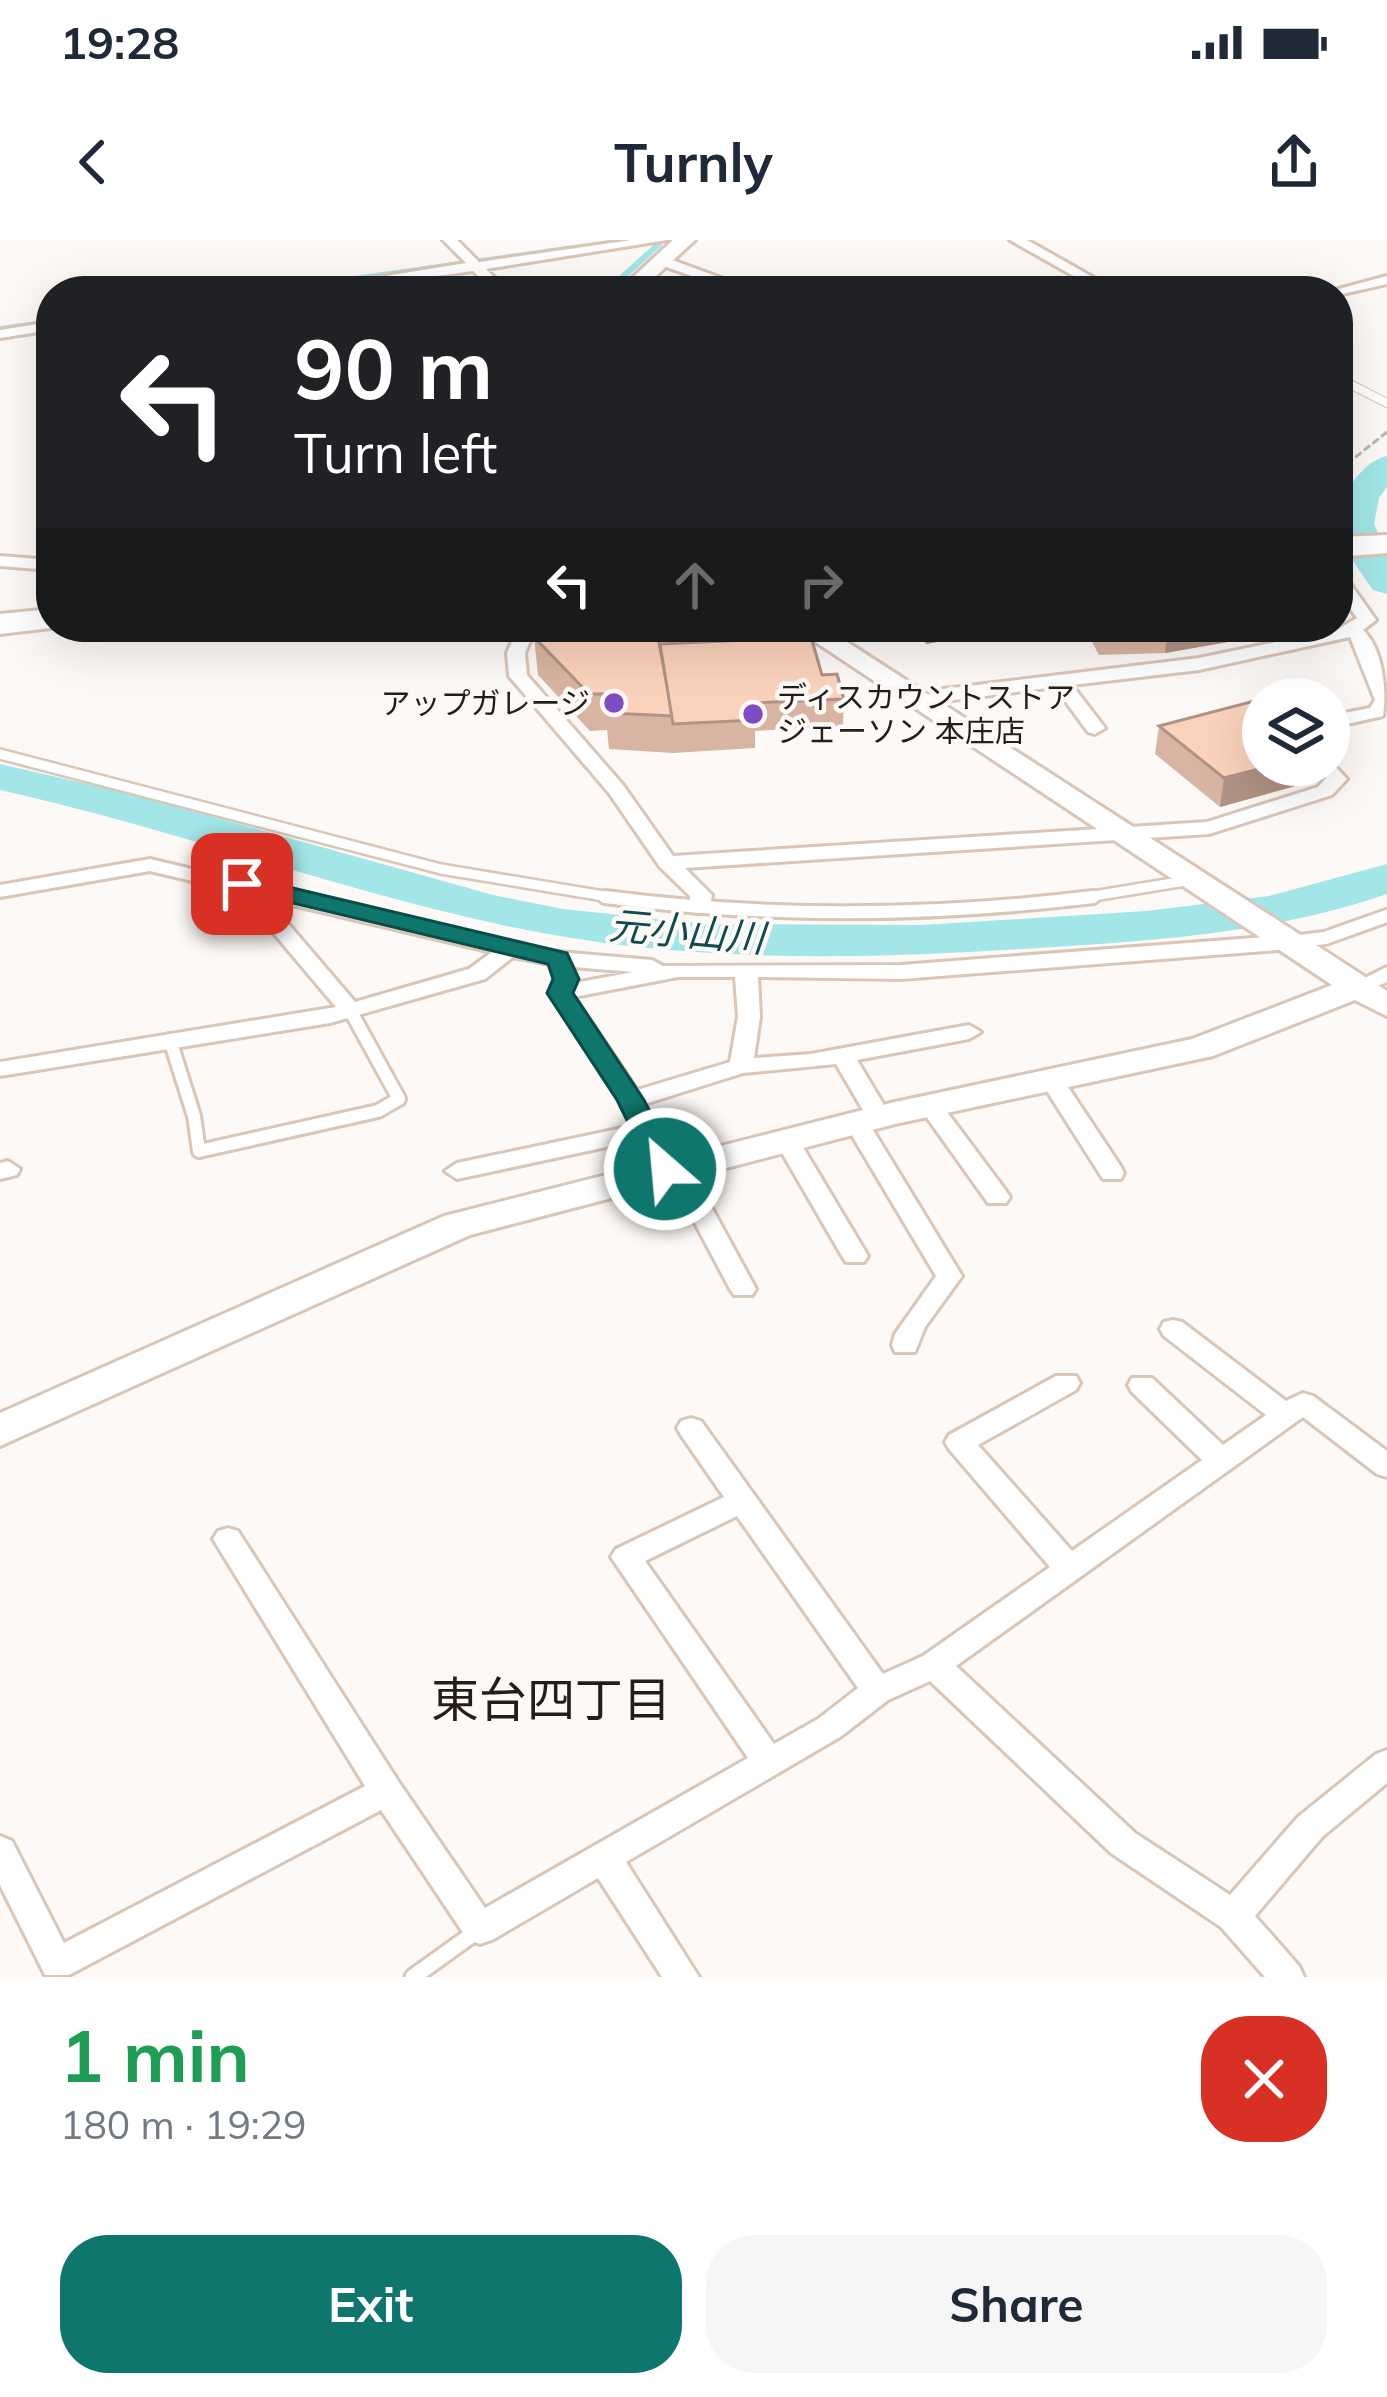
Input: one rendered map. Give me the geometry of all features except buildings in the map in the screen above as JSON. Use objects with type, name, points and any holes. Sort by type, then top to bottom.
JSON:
[{"type":"highway","points":[[1353,546],[1387,544]]},
{"type":"highway","points":[[0,624],[36,620]]},
{"type":"street","points":[[449,240],[486,276]]},
{"type":"street","points":[[406,276],[661,251],[685,240]]},
{"type":"street","points":[[1017,240],[1083,276]]},
{"type":"street","points":[[640,276],[661,251]]},
{"type":"street","points":[[661,251],[716,276]]},
{"type":"street","points":[[1353,288],[1387,280]]},
{"type":"street","points":[[0,334],[36,328]]},
{"type":"street","points":[[0,561],[36,564]]},
{"type":"street","points":[[1353,600],[1367,620],[1353,628]]},
{"type":"street","points":[[1350,718],[1376,712],[1385,700],[1363,639],[1353,630]]},
{"type":"street","points":[[521,642],[516,653],[518,676],[616,789],[667,862],[701,896],[699,907]]},
{"type":"street","points":[[828,642],[1285,939],[1377,990]]},
{"type":"street","points":[[918,702],[1199,664],[1295,642]]},
{"type":"street","points":[[1059,680],[1095,728]]},
{"type":"street","points":[[667,862],[1209,828],[1330,786]]},
{"type":"street","points":[[0,891],[150,865],[509,950],[678,970],[901,972],[1285,939]]},
{"type":"street","points":[[242,884],[350,1010]]},
{"type":"street","points":[[0,1069],[350,1010],[477,974],[509,950]]},
{"type":"street","points":[[559,959],[566,979],[560,993]]},
{"type":"street","points":[[560,993],[678,970]]},
{"type":"street","points":[[741,1066],[748,1017],[746,970]]},
{"type":"street","points":[[0,1431],[458,1225],[787,1139],[1201,1048],[1377,990]]},
{"type":"street","points":[[560,993],[631,1100],[742,1289]]},
{"type":"street","points":[[631,1100],[741,1066],[843,1055],[969,1032]]},
{"type":"street","points":[[843,1055],[868,1120],[950,1276],[937,1298],[910,1322],[905,1345]]},
{"type":"street","points":[[1052,1080],[1112,1173]]},
{"type":"street","points":[[930,1105],[997,1197]]},
{"type":"street","points":[[458,1171],[646,1131]]},
{"type":"street","points":[[787,1139],[855,1256]]},
{"type":"street","points":[[1173,1329],[1286,1415]]},
{"type":"street","points":[[1066,1383],[959,1442],[1070,1569]]},
{"type":"street","points":[[1142,1385],[1221,1461]]},
{"type":"street","points":[[228,1539],[386,1791],[480,1929],[606,1861],[829,1728],[877,1691],[934,1665],[1303,1403],[1387,1466]]},
{"type":"street","points":[[691,1428],[877,1691]]},
{"type":"street","points":[[742,1501],[626,1557],[770,1763]]},
{"type":"street","points":[[934,1665],[1124,1843],[1232,1916],[1287,1977]]},
{"type":"street","points":[[1232,1916],[1310,1827],[1387,1764]]},
{"type":"street","points":[[0,1851],[58,1964],[386,1791]]},
{"type":"street","points":[[606,1861],[682,1977]]},
{"type":"lane","points":[[1353,386],[1387,404]]},
{"type":"lane","points":[[0,754],[480,877],[615,899],[699,907],[932,913],[1199,884]]},
{"type":"lane","points":[[1285,939],[1324,938],[1387,916]]},
{"type":"lane","points":[[170,1040],[200,1151],[378,1111],[399,1099],[350,1010]]},
{"type":"lane","points":[[412,1977],[480,1929]]},
{"type":"path","points":[[1353,459],[1387,432]]},
{"type":"waterway","points":[[376,276],[631,240]]},
{"type":"waterway","points":[[624,276],[659,244]]},
{"type":"waterway","points":[[0,329],[36,324]]},
{"type":"waterway","name":"元小山川","points":[[1387,467],[1360,498],[1355,511],[1359,537],[1387,582]]},
{"type":"waterway","name":"元小山川","points":[[0,777],[124,806],[493,909],[563,923],[706,939],[922,940],[1146,926],[1269,910],[1387,878]]},
{"type":"place","name":"アップガレージ","points":[[614,703]]},
{"type":"place","name":"ディスカウントストア ジェーソン 本庄店","points":[[753,714]]},
{"type":"district","name":"東台四丁目","points":[[551,1699]]},
{"type":"route","points":[[242,884],[559,959],[566,979],[560,993],[631,1100],[665,1169]]}]
